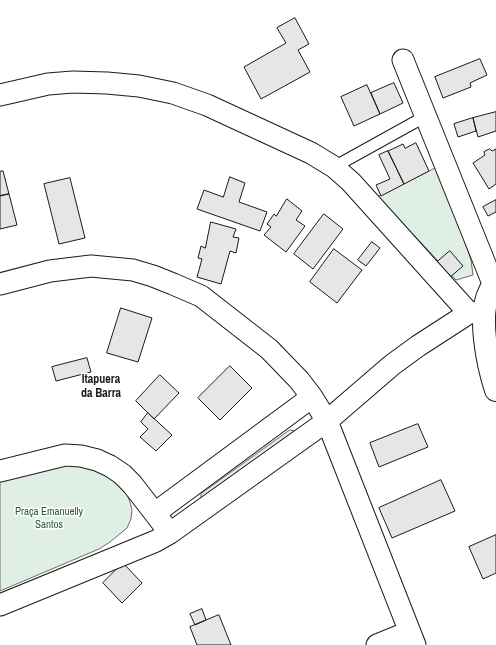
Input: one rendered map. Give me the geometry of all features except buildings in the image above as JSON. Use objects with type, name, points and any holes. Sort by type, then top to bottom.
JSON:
[{"type":"street","points":[[0,605],[156,541],[170,533],[327,421],[392,365],[442,330],[476,313],[495,285],[403,60]]},
{"type":"street","points":[[0,95],[48,84],[107,83],[146,87],[173,93],[207,105],[311,153],[334,166],[476,313],[486,346],[496,390]]},
{"type":"street","points":[[0,284],[50,271],[91,266],[133,270],[153,276],[201,296],[269,349],[299,380],[327,421],[412,638],[377,645]]},
{"type":"street","points":[[155,513],[312,397]]},
{"type":"street","points":[[0,471],[65,455],[81,456],[97,460],[122,474],[132,484],[170,533]]},
{"type":"lane","points":[[334,166],[426,116]]},
{"type":"green space","points":[[440,166],[471,260],[473,275],[456,280],[378,197]]},
{"type":"green space","points":[[290,430],[295,431],[295,434],[203,500],[201,498],[201,494]]},
{"type":"green space","name":"Praça Emanuelly Santos","points":[[69,463],[80,463],[110,476],[127,494],[132,510],[131,519],[127,528],[99,549],[0,591],[0,480]]},
{"type":"district","name":"Itapuera da Barra","points":[[101,387]]}]
